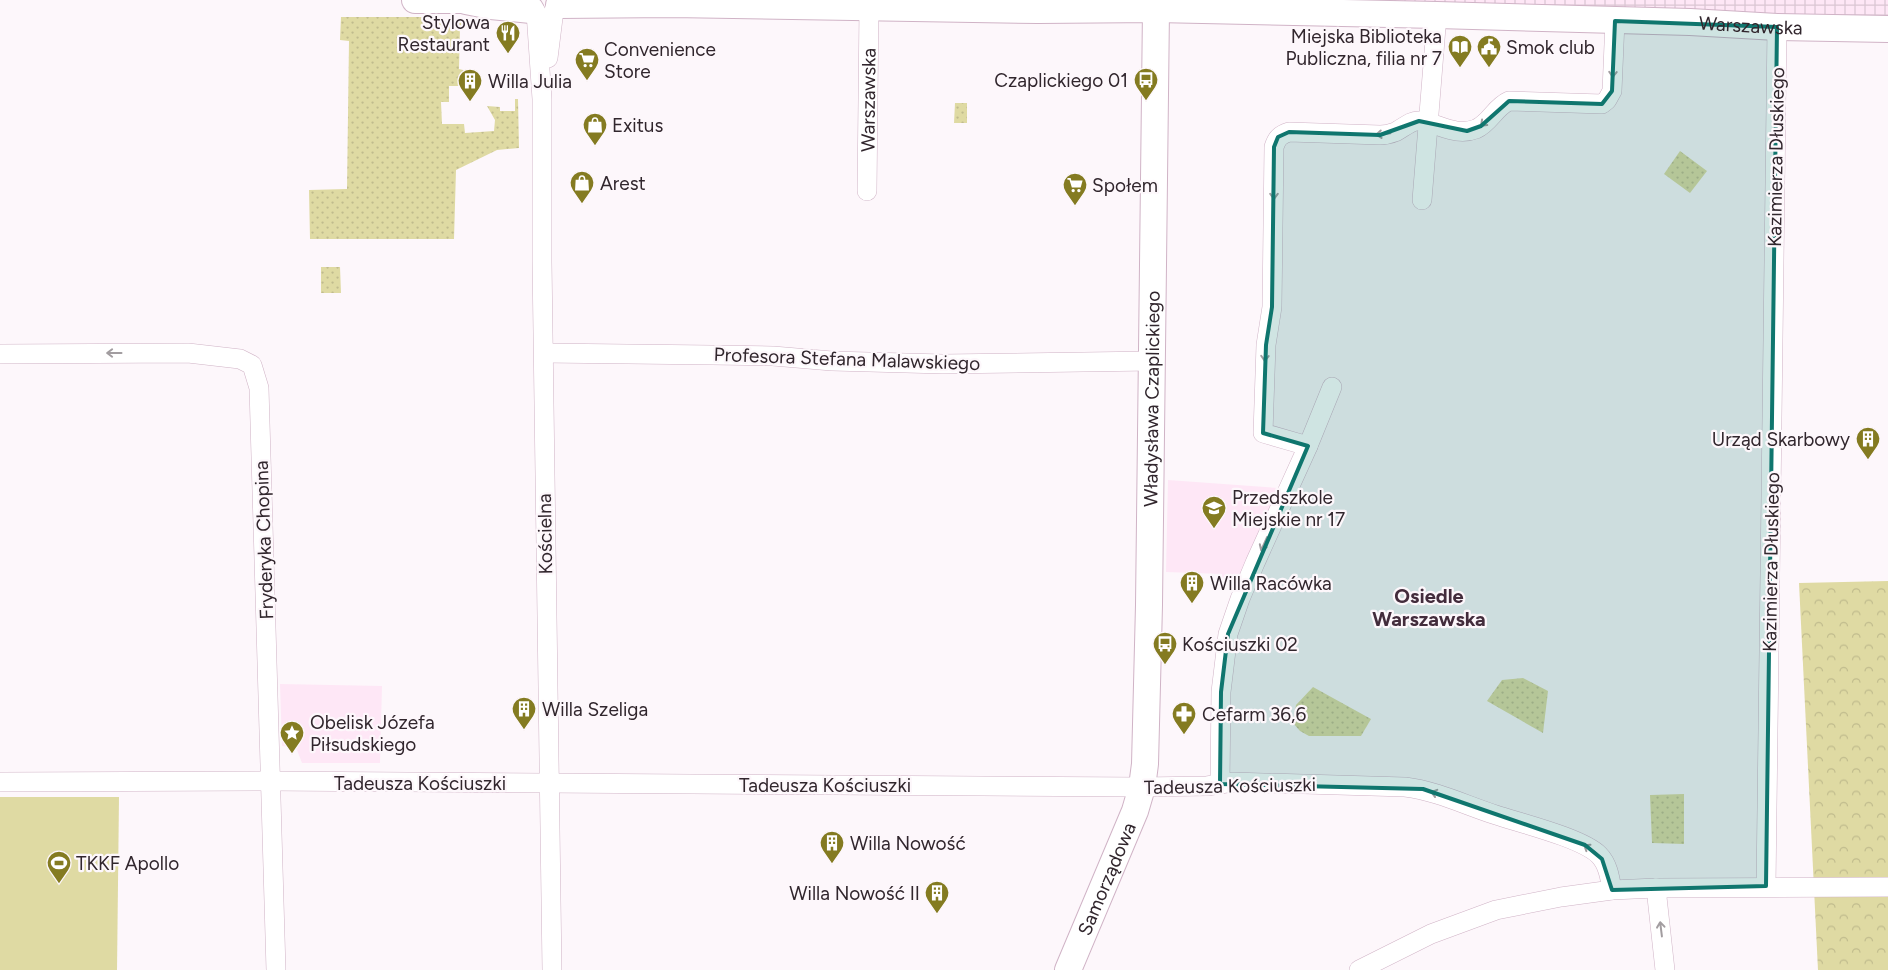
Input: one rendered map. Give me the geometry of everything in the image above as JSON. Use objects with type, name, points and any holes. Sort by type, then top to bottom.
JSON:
[{"type":"main road","name":"Warszawska","points":[[415,0],[467,0],[491,6],[544,6],[626,2],[1038,10],[1156,9],[1690,22],[1777,28],[1888,29]]},
{"type":"main road","name":"Władysława Czaplickiego","points":[[1142,787],[1145,764],[1149,605],[1156,9]]},
{"type":"main road","name":"Samorządowa","points":[[1068,970],[1130,824],[1142,787]]},
{"type":"street","name":"Kościelna","points":[[544,6],[542,262],[552,970]]},
{"type":"street","name":"Warszawska","points":[[867,191],[869,7]]},
{"type":"street","points":[[1422,200],[1437,15]]},
{"type":"street","points":[[1308,446],[1263,433],[1266,345],[1272,307],[1274,147],[1276,141],[1282,134],[1289,132],[1380,135],[1394,132],[1416,121],[1457,131],[1467,131],[1476,129],[1508,102],[1602,104],[1607,100],[1612,91],[1615,21]]},
{"type":"street","name":"Kazimierza Dłuskiego","points":[[1766,886],[1777,28]]},
{"type":"street","name":"Profesora Stefana Malawskiego","points":[[544,353],[738,355],[832,361],[943,364],[1151,361]]},
{"type":"street","name":"Fryderyka Chopina","points":[[0,354],[197,354],[240,359],[252,365],[259,388],[276,970]]},
{"type":"street","points":[[1220,784],[1221,692],[1228,634],[1255,563],[1332,388]]},
{"type":"street","name":"Tadeusza Kościuszki","points":[[0,782],[1142,787],[1207,786],[1233,782],[1405,787],[1429,791],[1585,845],[1602,859],[1609,875],[1612,890]]},
{"type":"street","points":[[1359,970],[1431,934],[1496,910],[1561,897],[1612,890],[1656,888],[1888,886]]},
{"type":"street","points":[[1656,888],[1665,970]]},
{"type":"highlighted area","points":[[1615,21],[1777,27],[1766,886],[1612,890],[1602,859],[1585,845],[1423,789],[1220,784],[1221,692],[1228,634],[1308,446],[1263,433],[1266,345],[1272,307],[1274,147],[1278,137],[1289,132],[1380,135],[1419,121],[1467,131],[1481,126],[1509,101],[1602,104],[1612,91]]},
{"type":"shaded area","points":[[1275,0],[1888,0],[1888,18]]},
{"type":"shaded area","name":"Przedszkole Miejskie nr 17","points":[[1168,480],[1278,488],[1240,575],[1236,579],[1222,578],[1222,574],[1166,572]]},
{"type":"shaded area","points":[[280,684],[382,686],[380,763],[302,763],[297,750],[282,746]]},
{"type":"green space","points":[[341,17],[443,17],[444,21],[473,21],[473,27],[460,27],[459,69],[463,70],[463,86],[449,86],[449,102],[441,102],[442,124],[464,124],[465,133],[494,131],[495,120],[487,106],[500,107],[500,111],[515,111],[515,99],[518,99],[519,148],[497,150],[456,170],[454,239],[310,239],[309,190],[347,189],[349,41],[340,40]]},
{"type":"green space","points":[[955,103],[967,103],[967,123],[954,123]]},
{"type":"green space","points":[[1680,151],[1707,171],[1690,193],[1664,174]]},
{"type":"green space","points":[[321,267],[340,267],[341,293],[321,293]]},
{"type":"green space","points":[[1888,581],[1888,970],[1818,970],[1799,583]]},
{"type":"green space","points":[[1523,678],[1548,691],[1543,733],[1487,701],[1502,680]]},
{"type":"green space","points":[[1313,687],[1371,719],[1361,736],[1309,736],[1300,731],[1293,723],[1296,705]]},
{"type":"green space","points":[[1684,794],[1684,844],[1652,843],[1650,795]]},
{"type":"green space","name":"TKKF Apollo","points":[[0,797],[119,797],[117,970],[0,970]]},
{"type":"place","name":"Stylowa Restaurant","points":[[508,54]]},
{"type":"place","name":"Miejska Biblioteka Publiczna, filia nr 7","points":[[1460,68]]},
{"type":"place","name":"Smok club","points":[[1489,68]]},
{"type":"place","name":"Convenience Store","points":[[587,81]]},
{"type":"place","name":"Czaplickiego 01","points":[[1146,101]]},
{"type":"place","name":"Willa Julia","points":[[470,102]]},
{"type":"place","name":"Exitus","points":[[595,146]]},
{"type":"place","name":"Arest","points":[[582,204]]},
{"type":"place","name":"Społem","points":[[1075,206]]},
{"type":"place","name":"Urząd Skarbowy","points":[[1868,460]]},
{"type":"place","name":"Przedszkole Miejskie nr 17","points":[[1214,529]]},
{"type":"place","name":"Willa Racówka","points":[[1192,604]]},
{"type":"place","name":"Kościuszki 02","points":[[1165,665]]},
{"type":"place","name":"Willa Szeliga","points":[[524,730]]},
{"type":"place","name":"Cefarm 36,6","points":[[1184,735]]},
{"type":"place","name":"Obelisk Józefa Piłsudskiego","points":[[292,754]]},
{"type":"place","name":"Willa Nowość","points":[[832,864]]},
{"type":"place","name":"TKKF Apollo","points":[[59,884]]},
{"type":"place","name":"Willa Nowość II","points":[[937,914]]},
{"type":"district","name":"Osiedle Warszawska","points":[[1429,608]]}]
